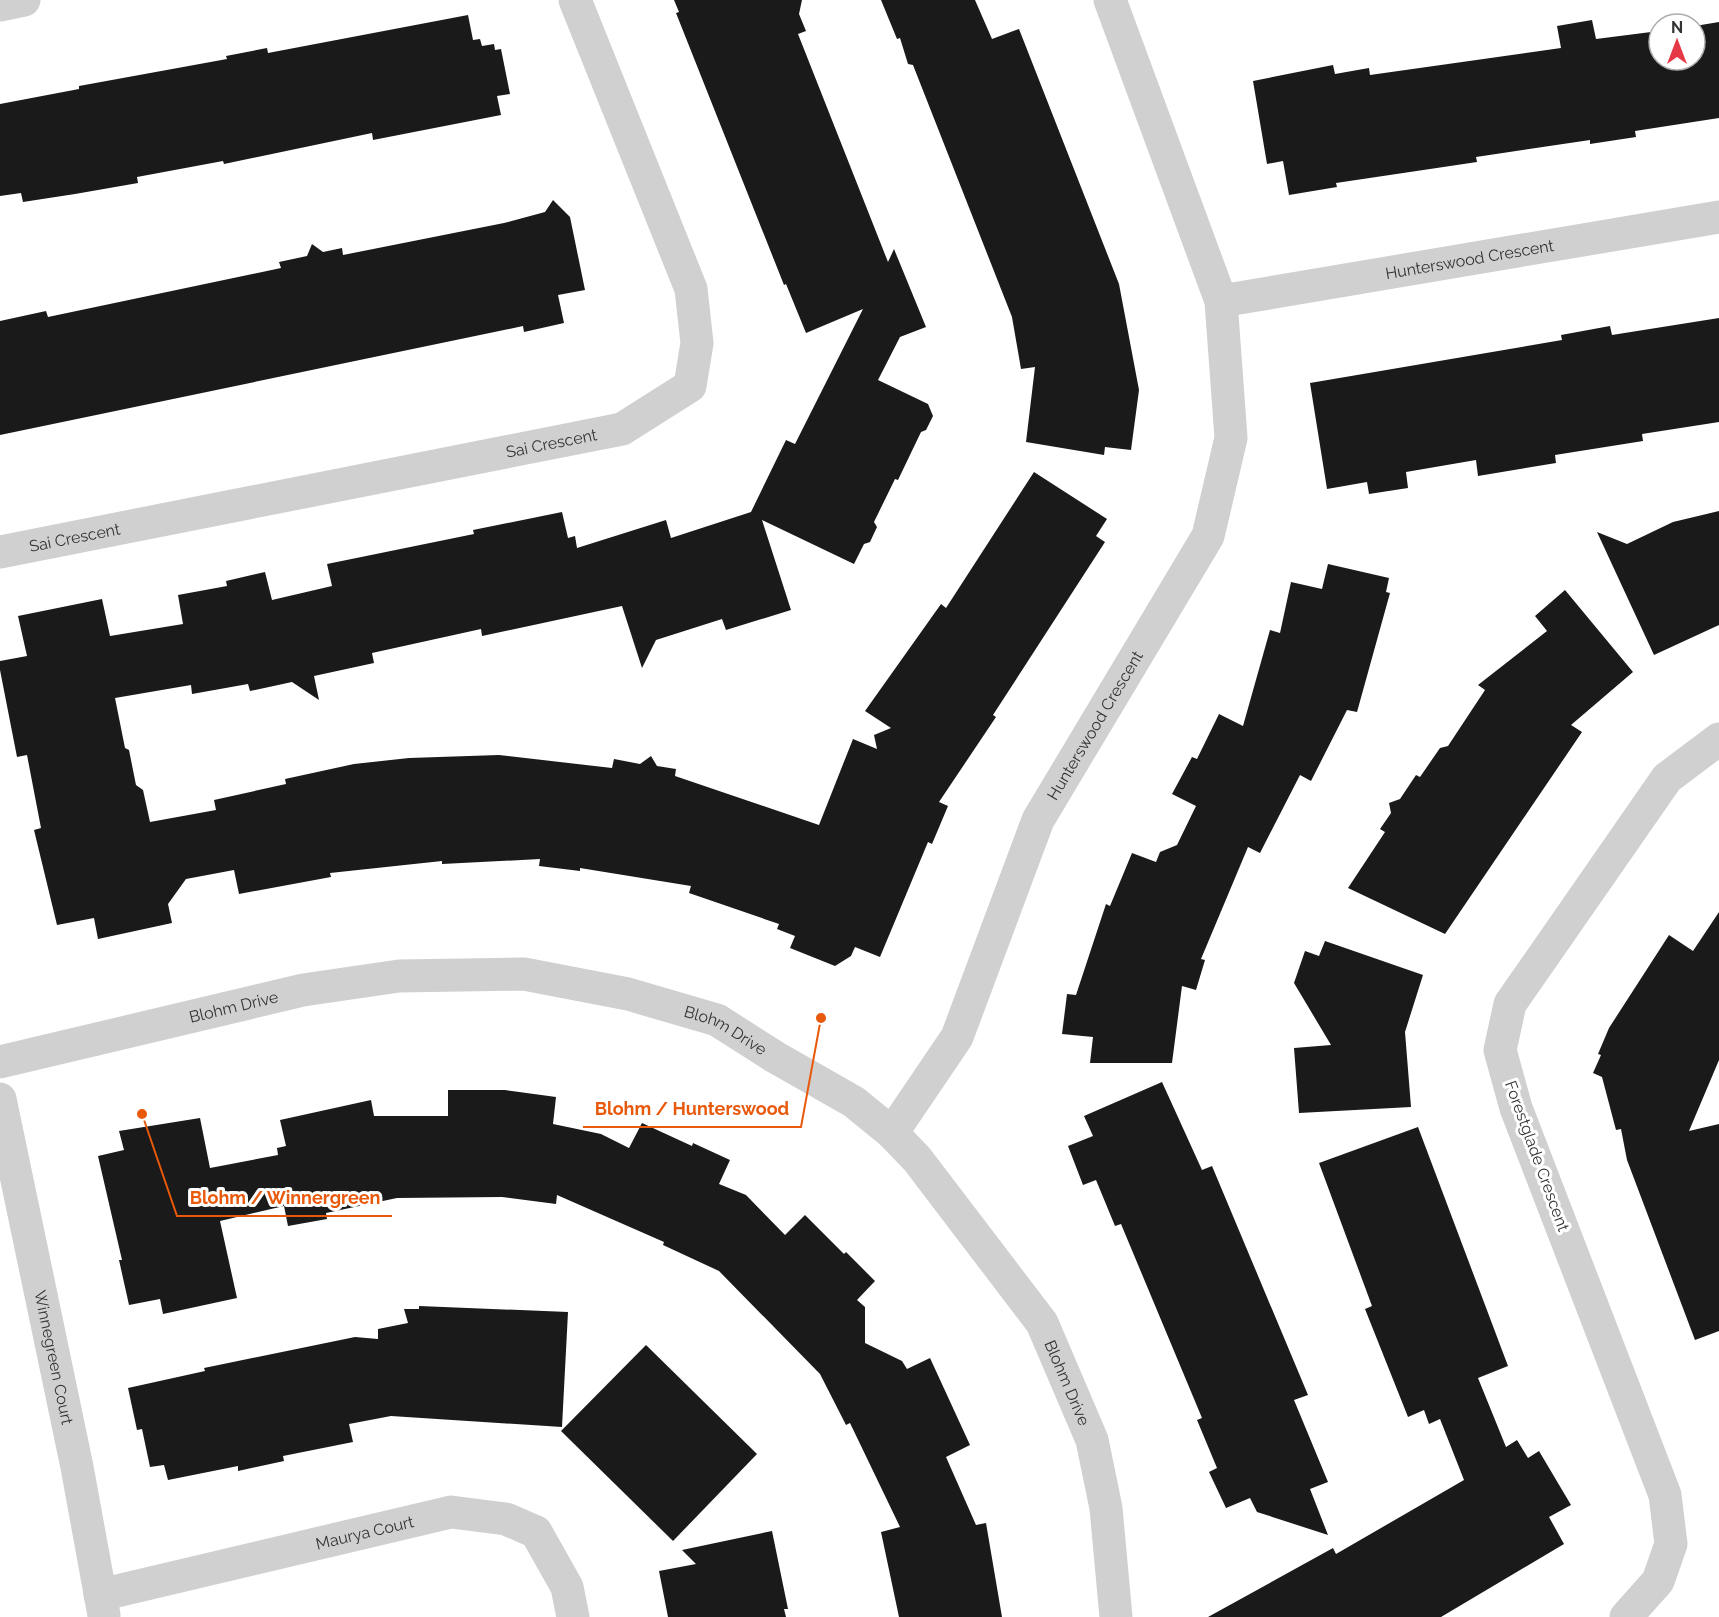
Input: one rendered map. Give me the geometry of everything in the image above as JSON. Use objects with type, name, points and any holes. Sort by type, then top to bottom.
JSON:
[{"type":"street","points":[[0,5],[24,0]]},
{"type":"street","name":"Sai Crescent","points":[[0,552],[622,429],[690,386],[697,344],[691,289],[575,0]]},
{"type":"street","name":"Hunterswood Crescent","points":[[892,1133],[957,1037],[1038,820],[1208,536],[1231,438],[1221,301],[1110,0]]},
{"type":"street","name":"Hunterswood Crescent","points":[[1221,301],[1719,217]]},
{"type":"street","name":"Forestglade Crescent","points":[[1626,1617],[1658,1581],[1671,1544],[1665,1495],[1516,1108],[1500,1050],[1510,1004],[1667,778],[1719,739]]},
{"type":"street","name":"Blohm Drive","points":[[0,1062],[303,990],[399,976],[524,974],[628,994],[717,1020],[775,1057],[854,1102],[892,1133],[917,1159],[1042,1323],[1092,1440],[1106,1508],[1116,1617]]},
{"type":"street","name":"Winnegreen Court","points":[[0,1099],[77,1467],[102,1606]]},
{"type":"street","name":"Maurya Court","points":[[102,1606],[451,1512],[506,1519],[536,1532],[567,1587],[573,1617]]},
{"type":"building","points":[[674,0],[802,0],[799,14],[806,31],[798,34],[888,262],[894,249],[926,327],[900,337],[878,380],[928,404],[933,416],[926,430],[921,432],[898,480],[895,479],[874,522],[877,527],[870,542],[864,544],[854,564],[762,520],[791,610],[726,630],[722,619],[656,640],[642,668],[622,606],[482,636],[481,629],[372,653],[374,663],[314,676],[319,700],[292,682],[250,691],[248,684],[192,694],[191,685],[115,698],[125,748],[129,750],[136,785],[143,790],[150,822],[216,810],[214,800],[286,784],[285,779],[354,764],[409,758],[499,755],[612,768],[614,759],[640,764],[651,756],[657,766],[676,769],[675,776],[819,825],[853,739],[877,749],[874,735],[891,728],[865,711],[941,604],[946,608],[1034,472],[1107,519],[1096,536],[1105,542],[993,715],[996,717],[939,802],[948,806],[932,844],[928,842],[880,957],[855,947],[851,956],[835,966],[790,948],[795,936],[777,929],[779,924],[689,893],[691,886],[580,868],[580,871],[539,866],[540,859],[442,864],[442,861],[330,873],[331,877],[239,894],[234,870],[186,879],[168,904],[172,923],[98,939],[94,918],[57,925],[34,830],[41,828],[27,755],[17,757],[0,670],[0,661],[27,656],[18,616],[102,599],[110,636],[183,624],[178,595],[227,586],[226,581],[265,572],[272,600],[332,586],[327,564],[474,534],[473,530],[562,512],[568,538],[575,536],[577,548],[666,520],[671,538],[751,512],[786,440],[795,444],[863,309],[806,333],[786,284],[784,285],[676,13],[679,12]]},
{"type":"building","points":[[881,0],[975,0],[992,39],[1019,29],[1119,284],[1139,390],[1131,450],[1105,447],[1104,455],[1026,442],[1035,367],[1021,369],[1012,317],[913,65],[908,64],[900,38],[897,39]]},
{"type":"building","points":[[468,15],[473,40],[480,39],[482,46],[494,44],[495,50],[501,49],[510,94],[497,96],[501,115],[373,140],[372,133],[224,164],[223,161],[137,177],[138,183],[75,194],[23,202],[21,193],[0,196],[0,104],[79,89],[79,86],[227,59],[226,56],[267,48],[268,53]]},
{"type":"building","points":[[1592,20],[1596,39],[1647,33],[1647,72],[1707,72],[1707,24],[1719,22],[1719,118],[1635,131],[1636,137],[1590,144],[1590,140],[1476,157],[1477,162],[1336,183],[1337,187],[1289,195],[1283,161],[1267,164],[1253,81],[1333,65],[1335,74],[1369,68],[1370,75],[1561,48],[1557,26]]},
{"type":"building","points":[[553,200],[570,217],[585,290],[558,295],[564,323],[524,332],[523,326],[0,435],[0,321],[46,311],[48,317],[281,268],[279,262],[307,256],[312,244],[323,252],[342,248],[343,255],[504,223],[545,212]]},
{"type":"building","points":[[1719,318],[1719,422],[1642,434],[1643,441],[1555,455],[1556,463],[1478,476],[1476,460],[1406,472],[1408,488],[1369,494],[1367,482],[1327,489],[1310,383],[1562,340],[1561,335],[1610,326],[1612,335]]},
{"type":"building","points":[[1719,511],[1719,625],[1654,655],[1597,532],[1627,544],[1673,522]]},
{"type":"building","points":[[1328,564],[1389,578],[1386,592],[1390,593],[1357,712],[1347,710],[1311,781],[1300,775],[1260,853],[1248,847],[1201,959],[1205,960],[1196,990],[1182,986],[1172,1063],[1090,1063],[1093,1037],[1062,1034],[1067,994],[1076,995],[1106,904],[1110,906],[1132,853],[1156,862],[1160,852],[1177,845],[1196,806],[1172,794],[1192,757],[1197,759],[1219,714],[1243,726],[1270,630],[1280,633],[1291,582],[1322,589]]},
{"type":"building","points":[[1565,590],[1633,672],[1571,725],[1582,732],[1445,934],[1348,888],[1385,832],[1380,829],[1391,813],[1389,803],[1400,799],[1416,775],[1420,777],[1440,748],[1448,746],[1485,690],[1478,685],[1547,631],[1535,616]]},
{"type":"building","points":[[1719,912],[1719,1060],[1689,1131],[1719,1124],[1719,1331],[1695,1340],[1627,1160],[1621,1129],[1616,1130],[1602,1077],[1593,1073],[1609,1028],[1669,935],[1693,951]]},
{"type":"building","points":[[1325,941],[1423,975],[1405,1032],[1411,1107],[1299,1113],[1294,1048],[1331,1045],[1294,983],[1305,951],[1319,956]]},
{"type":"building","points":[[1162,1082],[1202,1170],[1212,1166],[1308,1395],[1294,1400],[1328,1482],[1310,1489],[1328,1535],[1257,1512],[1250,1498],[1226,1508],[1209,1472],[1217,1468],[1197,1420],[1202,1418],[1121,1224],[1115,1226],[1096,1180],[1083,1185],[1068,1146],[1093,1136],[1084,1116]]},
{"type":"building","points":[[448,1090],[505,1090],[556,1097],[553,1124],[601,1134],[629,1148],[642,1123],[692,1146],[693,1143],[730,1160],[719,1184],[746,1195],[785,1235],[805,1215],[844,1254],[846,1252],[875,1281],[857,1300],[865,1307],[865,1343],[902,1361],[907,1369],[930,1358],[970,1445],[946,1457],[976,1525],[986,1523],[1002,1617],[899,1617],[881,1532],[900,1527],[850,1423],[846,1425],[820,1374],[719,1271],[663,1245],[664,1242],[557,1195],[556,1204],[502,1197],[397,1198],[326,1213],[327,1219],[288,1226],[284,1206],[220,1221],[237,1298],[163,1314],[160,1299],[129,1305],[119,1260],[122,1260],[98,1156],[124,1150],[119,1131],[200,1118],[210,1168],[278,1155],[277,1148],[286,1146],[280,1120],[371,1100],[374,1116],[448,1116]]},
{"type":"building","points":[[1418,1127],[1508,1366],[1478,1378],[1506,1447],[1517,1440],[1528,1458],[1539,1451],[1571,1505],[1549,1517],[1564,1544],[1441,1617],[1208,1617],[1333,1548],[1336,1554],[1464,1480],[1440,1419],[1429,1424],[1424,1410],[1408,1417],[1365,1309],[1372,1306],[1319,1163]]},
{"type":"building","points":[[419,1306],[568,1312],[562,1427],[391,1416],[349,1424],[353,1442],[283,1456],[284,1461],[238,1471],[238,1466],[168,1480],[164,1465],[150,1467],[142,1429],[137,1430],[128,1388],[205,1371],[204,1368],[355,1337],[378,1339],[378,1329],[408,1323],[404,1309],[419,1309]]},
{"type":"building","points":[[646,1345],[757,1454],[673,1541],[561,1431]]},
{"type":"building","points":[[772,1531],[788,1609],[784,1609],[786,1617],[668,1617],[659,1571],[696,1564],[682,1550]]},
{"type":"place","name":"Blohm / Hunterswood","points":[[821,1018]]},
{"type":"place","name":"Blohm / Winnergreen","points":[[142,1114]]}]
